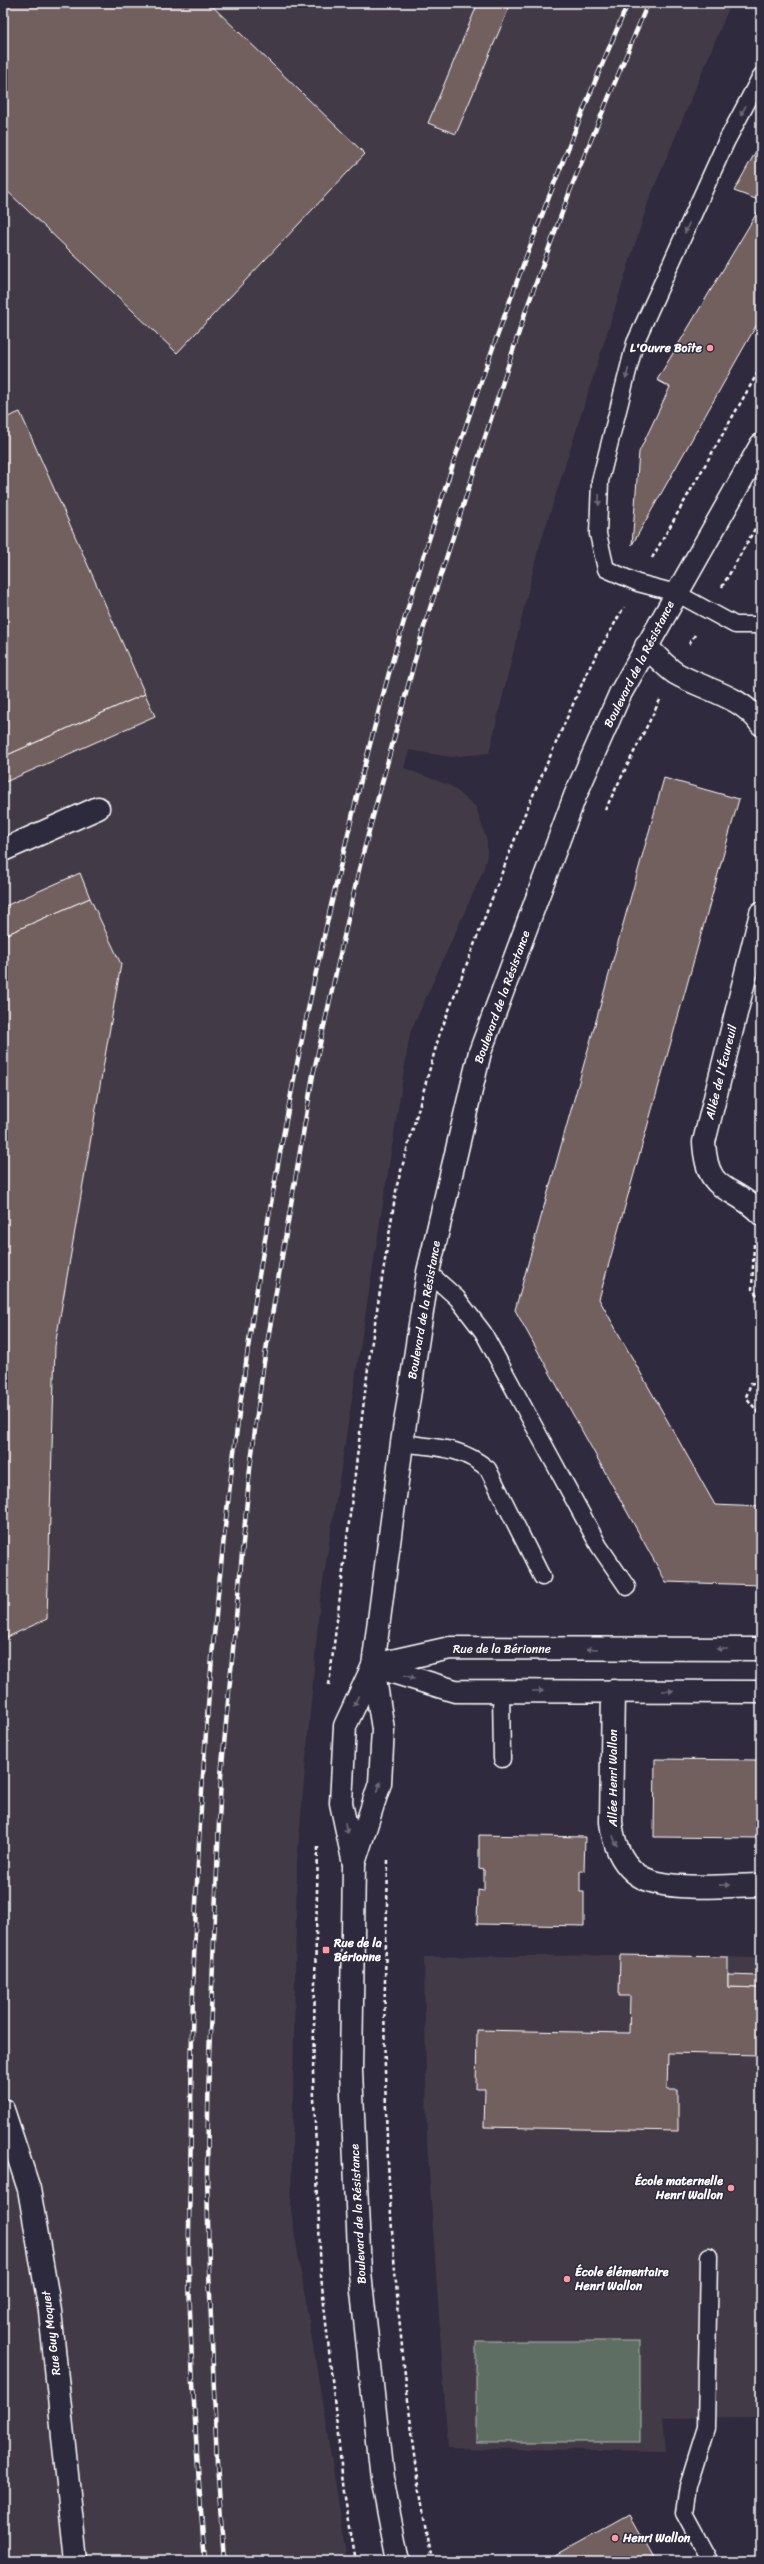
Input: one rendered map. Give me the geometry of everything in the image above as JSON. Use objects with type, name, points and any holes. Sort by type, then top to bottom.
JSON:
[{"type":"main road","name":"Boulevard de la Résistance","points":[[398,2561],[382,2478],[360,2273],[351,2071],[354,1864],[341,1803],[345,1726],[372,1666],[402,1443],[428,1272],[480,1052],[575,796],[620,694],[761,445]]},
{"type":"main road","points":[[646,646],[674,672],[724,695],[753,712],[761,724]]},
{"type":"main road","points":[[3,850],[98,808]]},
{"type":"main road","name":"Allée de l'Écureuil","points":[[759,1209],[712,1180],[705,1161],[704,1142],[761,913]]},
{"type":"main road","name":"Rue de la Bérionne","points":[[372,1666],[450,1648],[761,1649]]},
{"type":"main road","name":"Boulevard de la Résistance","points":[[354,1864],[380,1783],[383,1728],[372,1666]]},
{"type":"main road","points":[[372,1666],[455,1691],[761,1692]]},
{"type":"main road","name":"Allée Henri Wallon","points":[[613,1691],[610,1822],[614,1841],[633,1871],[651,1881],[685,1886],[761,1885]]},
{"type":"main road","name":"Rue Guy Moquet","points":[[3,2110],[28,2189],[50,2311],[76,2561]]},
{"type":"lane","points":[[761,76],[726,142],[635,342],[600,481],[598,534],[606,569],[638,583],[676,593],[735,625],[761,625]]},
{"type":"lane","points":[[428,1272],[457,1298],[483,1332],[599,1546],[627,1587]]},
{"type":"lane","points":[[402,1443],[460,1451],[473,1456],[488,1469],[542,1576]]},
{"type":"lane","points":[[501,1691],[502,1759]]},
{"type":"lane","points":[[709,2256],[706,2428],[688,2486],[684,2513],[710,2561]]},
{"type":"path","points":[[603,813],[674,672],[761,518]]},
{"type":"path","points":[[759,1209],[752,1289],[761,1300]]},
{"type":"path","points":[[761,1386],[751,1383],[746,1397],[761,1416]]},
{"type":"path","points":[[388,1854],[385,2068],[394,2266],[417,2476],[431,2561]]},
{"type":"shaded area","points":[[3,3],[731,3],[649,200],[537,554],[489,753],[451,757],[409,750],[404,768],[451,786],[476,807],[487,841],[487,856],[483,871],[410,1033],[320,1600],[297,1861],[291,2211],[348,2561],[3,2561]]},
{"type":"shaded area","name":"École élémentaire Henri Wallon","points":[[620,1955],[761,1958],[761,2417],[663,2418],[666,2451],[448,2448],[427,2141],[424,1957]]},
{"type":"green space","points":[[476,2341],[640,2341],[640,2442],[476,2442]]},
{"type":"building","points":[[3,3],[209,3],[365,154],[177,353],[3,187]]},
{"type":"building","points":[[478,3],[511,3],[456,134],[428,123]]},
{"type":"building","points":[[761,142],[761,201],[734,191]]},
{"type":"building","name":"L'Ouvre Boîte","points":[[761,206],[761,317],[632,545],[639,452],[670,387],[657,380]]},
{"type":"building","points":[[20,412],[145,694],[3,757],[3,419]]},
{"type":"building","points":[[145,694],[155,716],[3,783],[3,757]]},
{"type":"building","points":[[664,778],[739,799],[599,1299],[715,1505],[761,1507],[761,1585],[666,1582],[515,1310]]},
{"type":"building","points":[[80,873],[90,898],[3,936],[3,907]]},
{"type":"building","points":[[90,898],[121,964],[55,1346],[47,1619],[3,1639],[3,936]]},
{"type":"building","points":[[655,1759],[761,1760],[761,1838],[654,1837]]},
{"type":"building","points":[[479,1835],[585,1837],[584,1871],[580,1871],[580,1892],[584,1892],[584,1926],[477,1924],[478,1890],[484,1891],[484,1870],[479,1869]]},
{"type":"building","points":[[620,1955],[728,1957],[728,1987],[761,1988],[761,2055],[668,2053],[667,2090],[678,2090],[678,2131],[484,2127],[485,2089],[476,2089],[477,2030],[629,2033],[630,1996],[619,1996]]},
{"type":"building","points":[[728,1975],[761,1976],[761,1988],[728,1987]]},
{"type":"building","name":"Henri Wallon","points":[[629,2515],[655,2561],[546,2561]]},
{"type":"railway","points":[[205,2561],[193,2381],[189,2252],[194,1963],[201,1812],[212,1661],[227,1511],[246,1361],[270,1211],[297,1062],[329,914],[355,804],[393,657],[428,542],[479,386],[565,155],[628,3]]},
{"type":"railway","points":[[224,2561],[217,2462],[209,2271],[207,2172],[209,2057],[221,1776],[250,1469],[263,1368],[313,1075],[361,861],[423,630],[526,310],[573,183],[648,3]]},
{"type":"place","name":"L'Ouvre Boîte","points":[[710,348]]},
{"type":"place","name":"Rue de la Bérionne","points":[[326,1950]]},
{"type":"place","name":"École maternelle Henri Wallon","points":[[731,2188]]},
{"type":"place","name":"École élémentaire Henri Wallon","points":[[567,2279]]},
{"type":"place","name":"Henri Wallon","points":[[615,2538]]}]
